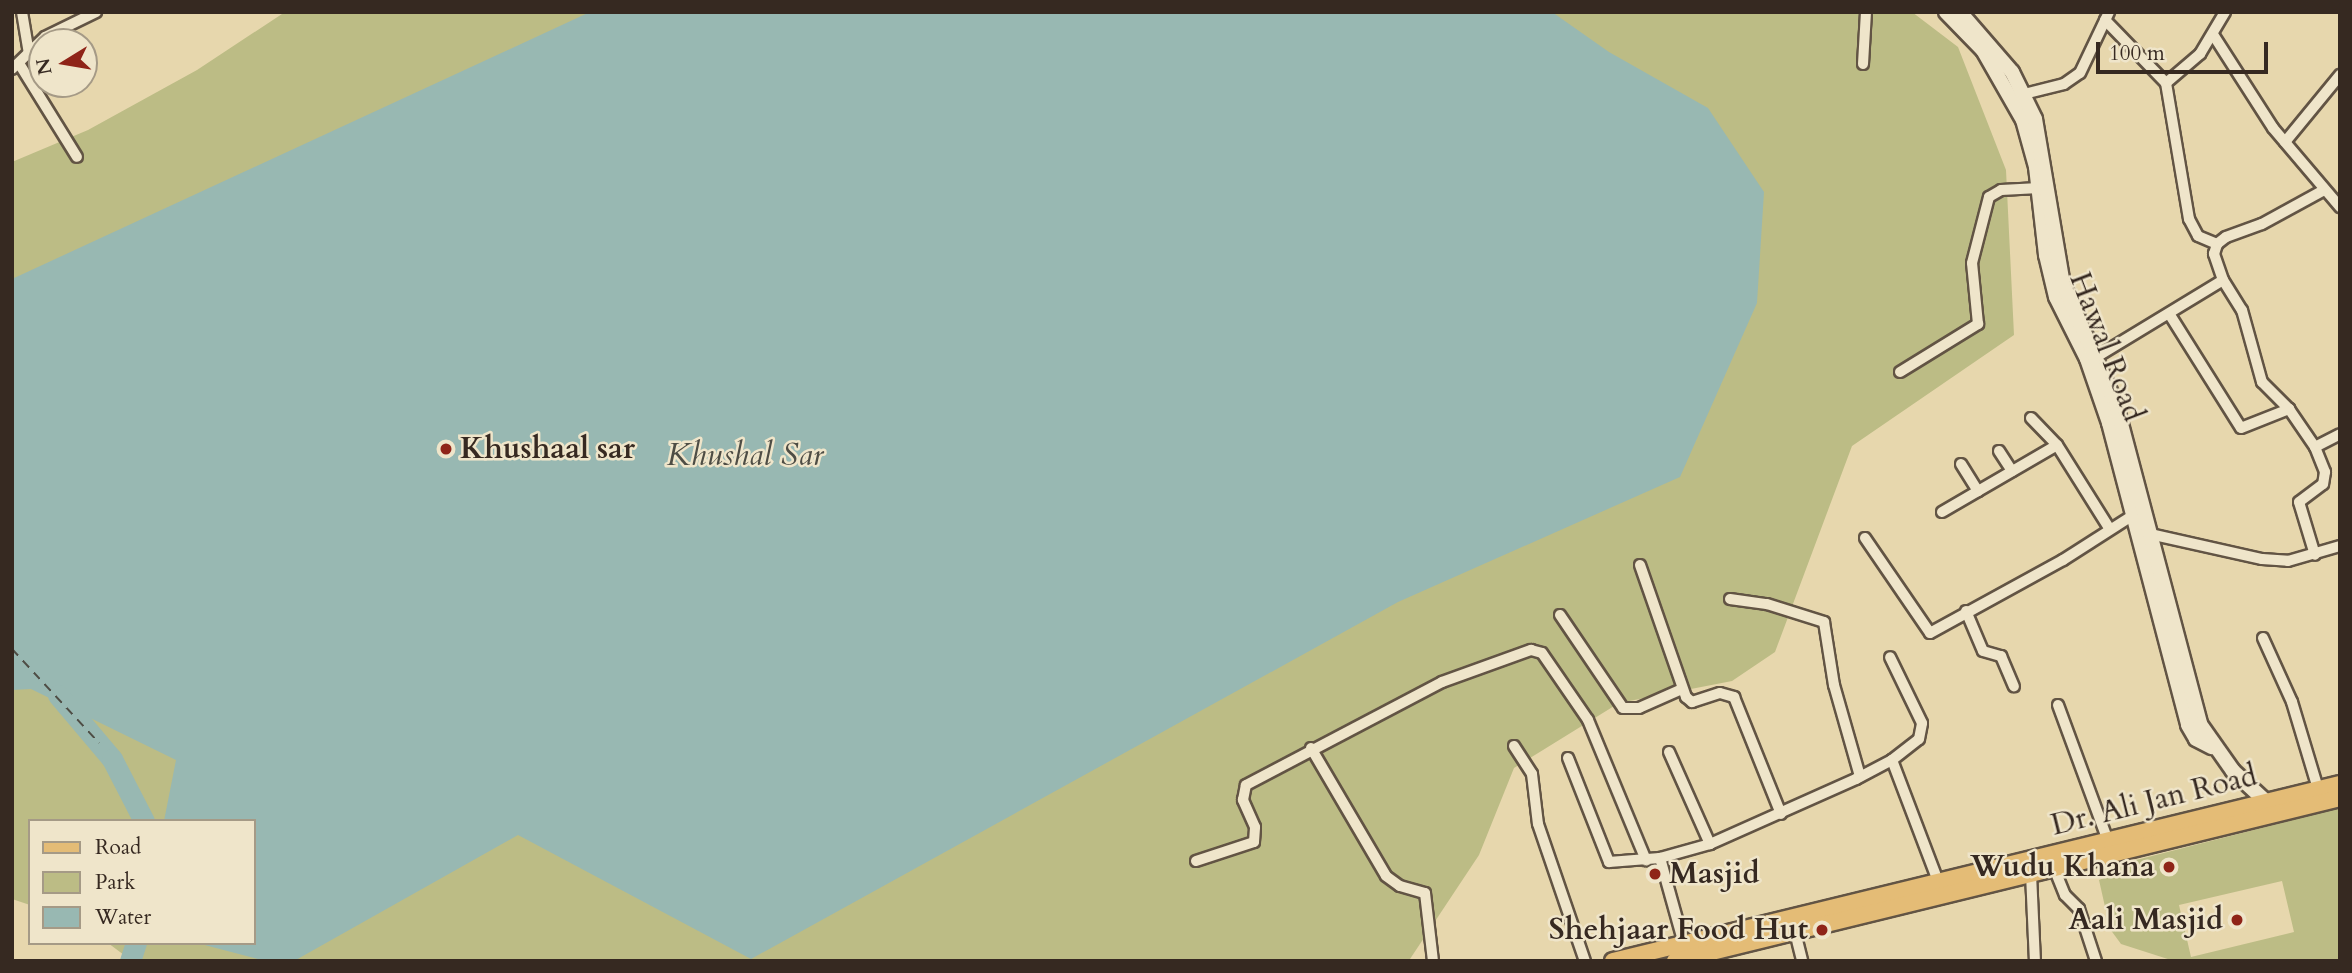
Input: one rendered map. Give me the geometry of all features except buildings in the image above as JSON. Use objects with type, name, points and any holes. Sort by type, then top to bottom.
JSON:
[{"type":"main road","name":"Hawal Road","points":[[1946,12],[1983,50],[2019,95],[2039,188],[2056,296],[2094,376],[2139,512],[2150,534],[2193,701],[2214,748],[2266,803],[2280,813]]},
{"type":"main road","name":"Hawal Road","points":[[1960,12],[1998,53],[2019,95],[2046,164],[2063,284],[2098,356],[2139,512],[2188,725],[2196,739],[2214,748]]},
{"type":"main road","name":"Dr. Ali Jan Road","points":[[1675,961],[1796,932],[2108,841],[2280,813],[2320,796],[2340,784]]},
{"type":"main road","name":"Dr. Ali Jan Road","points":[[1614,961],[1941,890],[2031,874],[2266,803],[2320,796],[2340,798]]},
{"type":"street","points":[[22,12],[28,48]]},
{"type":"street","points":[[63,28],[96,12]]},
{"type":"street","points":[[1863,64],[1866,12]]},
{"type":"street","points":[[2166,83],[2214,36],[2225,12]]},
{"type":"street","points":[[2019,95],[2064,85],[2080,73],[2107,16],[2166,83],[2189,219],[2198,236],[2217,244],[2324,190]]},
{"type":"street","points":[[2214,36],[2285,142],[2340,207]]},
{"type":"street","points":[[16,67],[78,157]]},
{"type":"street","points":[[2285,142],[2340,75]]},
{"type":"street","points":[[1899,372],[1973,331],[1978,324],[1972,263],[1989,197],[2001,190],[2039,188]]},
{"type":"street","points":[[2217,244],[2216,264],[2242,310],[2262,382],[2289,409],[2315,447],[2326,479],[2299,502],[2315,555]]},
{"type":"street","points":[[2098,356],[2223,280]]},
{"type":"street","points":[[2170,314],[2241,428],[2289,409]]},
{"type":"street","points":[[2031,418],[2057,445],[2109,528]]},
{"type":"street","points":[[2315,447],[2340,434]]},
{"type":"street","points":[[1942,512],[2057,445]]},
{"type":"street","points":[[1999,451],[2012,471]]},
{"type":"street","points":[[1961,464],[1978,491]]},
{"type":"street","points":[[1865,538],[1924,629],[1938,631],[1966,611],[2063,560],[2109,528],[2139,512]]},
{"type":"street","points":[[2150,534],[2262,559],[2315,555],[2340,546]]},
{"type":"street","points":[[1640,565],[1682,689],[1692,702],[1720,693],[1734,697],[1781,814]]},
{"type":"street","points":[[1730,599],[1767,604],[1824,622],[1833,685],[1860,776]]},
{"type":"street","points":[[1966,611],[1983,650],[2001,656],[2014,686]]},
{"type":"street","points":[[1560,615],[1623,708],[1639,708],[1682,689]]},
{"type":"street","points":[[2263,638],[2292,702],[2320,796]]},
{"type":"street","points":[[1196,861],[1254,842],[1255,827],[1242,791],[1311,748],[1463,674],[1537,650],[1588,720],[1646,860]]},
{"type":"street","points":[[1568,758],[1609,862],[1660,858],[1710,844],[1781,814],[1892,760],[1922,732],[1890,657]]},
{"type":"street","points":[[2058,705],[2108,841]]},
{"type":"street","points":[[1514,746],[1532,774],[1538,824],[1585,961]]},
{"type":"street","points":[[1311,748],[1386,876],[1400,886],[1424,893],[1433,961]]},
{"type":"street","points":[[1669,752],[1710,844]]},
{"type":"street","points":[[1892,760],[1941,890]]},
{"type":"street","points":[[1660,858],[1684,944]]},
{"type":"street","points":[[2054,868],[2065,895],[2079,909],[2096,961]]},
{"type":"street","points":[[2031,874],[2035,961]]},
{"type":"street","points":[[1796,932],[1802,961]]},
{"type":"green space","name":"Khushal Sar","points":[[285,12],[1912,12],[1958,47],[2006,170],[2014,335],[1852,446],[1775,652],[1732,681],[1619,703],[1514,768],[1479,855],[1410,959],[132,961],[111,945],[256,945],[256,819],[28,819],[28,904],[12,899],[12,162],[88,130],[197,70]]},
{"type":"green space","points":[[2340,808],[2340,961],[2174,961],[2121,944],[2110,929],[2099,880],[2104,878],[2101,869]],"holes":[[[2282,881],[2294,932],[2191,957],[2179,905]]]},
{"type":"water","name":"Khushal Sar","points":[[590,12],[1552,12],[1609,52],[1708,108],[1764,192],[1757,303],[1680,477],[1398,602],[751,959],[518,835],[294,961],[265,961],[205,945],[256,945],[256,819],[164,819],[176,760],[31,689],[12,690],[12,279]]},
{"type":"waterway","points":[[58,695],[112,759],[143,819]]},
{"type":"waterway","points":[[130,961],[135,945]]},
{"type":"ferry route","points":[[12,649],[99,743]]},
{"type":"place","name":"Khushaal sar","points":[[446,449]]},
{"type":"place","name":"Wudu Khana","points":[[2169,867]]},
{"type":"place","name":"Masjid","points":[[1655,874]]},
{"type":"place","name":"Aali Masjid","points":[[2237,920]]},
{"type":"place","name":"Shehjaar Food Hut","points":[[1822,930]]}]
